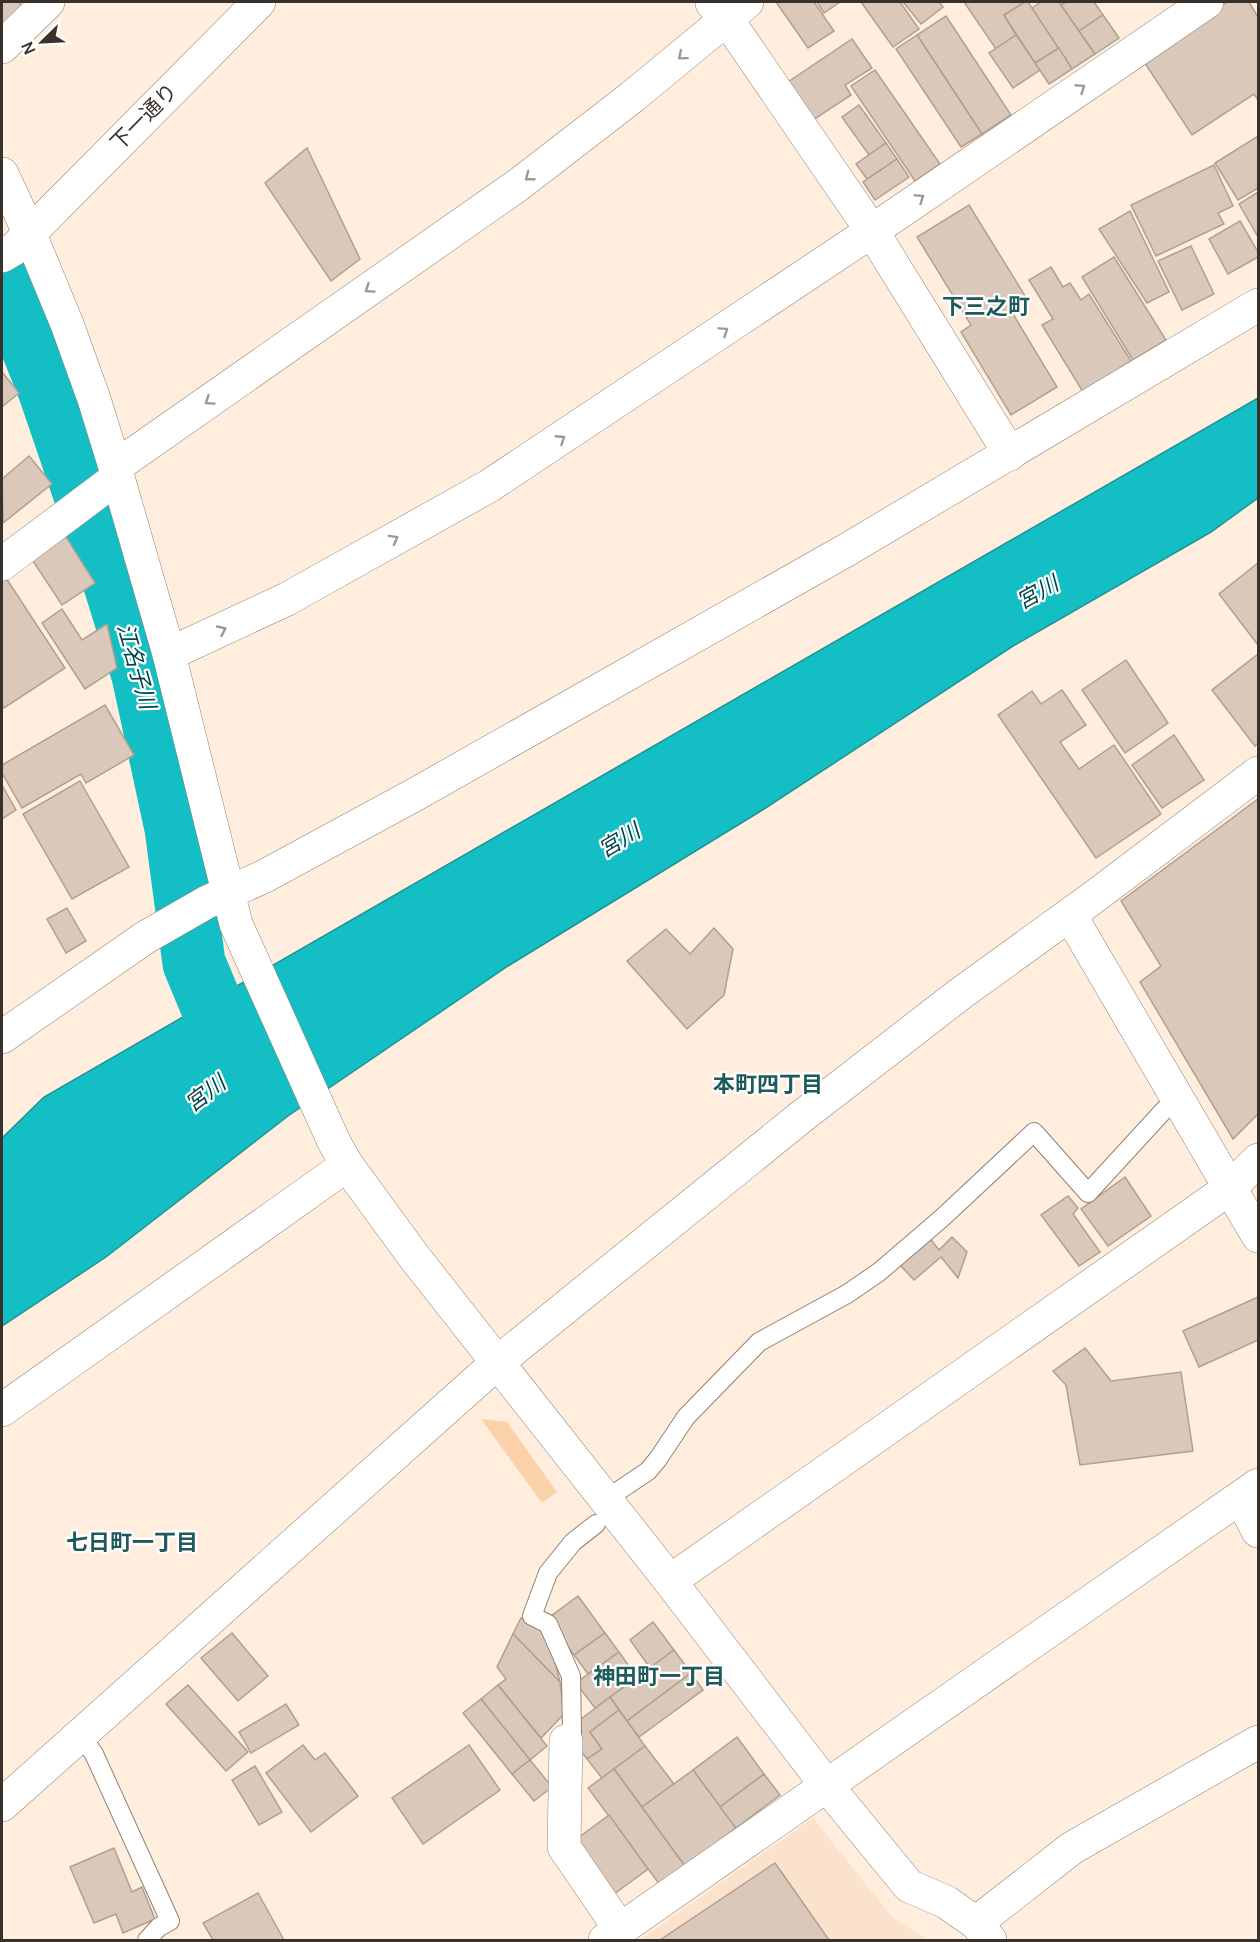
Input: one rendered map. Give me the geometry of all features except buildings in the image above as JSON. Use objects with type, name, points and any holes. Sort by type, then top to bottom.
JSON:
[{"type":"street","points":[[2,47],[48,2]]},
{"type":"street","name":"下一通り","points":[[15,246],[259,2]]},
{"type":"street","points":[[169,654],[287,599],[489,486],[872,231],[1207,2]]},
{"type":"street","points":[[2,564],[112,477],[518,185],[632,97],[728,7],[872,231],[1010,454]]},
{"type":"street","points":[[2,174],[15,246],[67,324],[94,399],[112,477],[169,654],[217,897],[236,924],[340,1153],[416,1258],[498,1362],[600,1512],[670,1581],[827,1786],[909,1886],[946,1902],[983,1932],[1072,1848],[1258,1742]]},
{"type":"street","points":[[2,1037],[146,937],[217,897],[263,877],[416,794],[850,548],[1258,305]]},
{"type":"street","points":[[2,1805],[498,1362],[801,1117],[960,994],[1070,915],[1258,773]]},
{"type":"street","points":[[1070,915],[1258,1236]]},
{"type":"street","points":[[2,1410],[340,1153]]},
{"type":"street","points":[[670,1581],[1230,1188],[1258,1160]]},
{"type":"street","points":[[566,1741],[564,1847],[613,1935],[1250,1491],[1258,1531]]},
{"type":"lane","points":[[566,1741],[572,1732],[571,1676],[548,1624],[532,1616],[548,1573],[600,1512],[658,1459],[686,1417],[759,1342],[847,1294],[879,1272],[942,1218],[1034,1132],[1088,1193],[1177,1096]]},
{"type":"lane","points":[[80,1734],[94,1754],[170,1921],[159,1927],[147,1941]]},
{"type":"shaded area","points":[[481,1419],[507,1422],[557,1492],[542,1503]]},
{"type":"shaded area","points":[[813,1818],[892,1917],[928,1940],[640,1940]]},
{"type":"water","name":"宮川","points":[[1258,398],[1258,498],[1211,532],[1013,646],[764,809],[508,966],[288,1116],[106,1257],[2,1326],[2,1138],[44,1097]]},
{"type":"waterway","name":"江名子川","points":[[2,271],[49,389],[108,562],[143,675],[176,828],[194,963],[238,1069]]},
{"type":"district","name":"下三之町","points":[[986,306]]},
{"type":"district","name":"本町四丁目","points":[[768,1084]]},
{"type":"district","name":"七日町一丁目","points":[[132,1542]]},
{"type":"district","name":"神田町一丁目","points":[[659,1676]]}]
